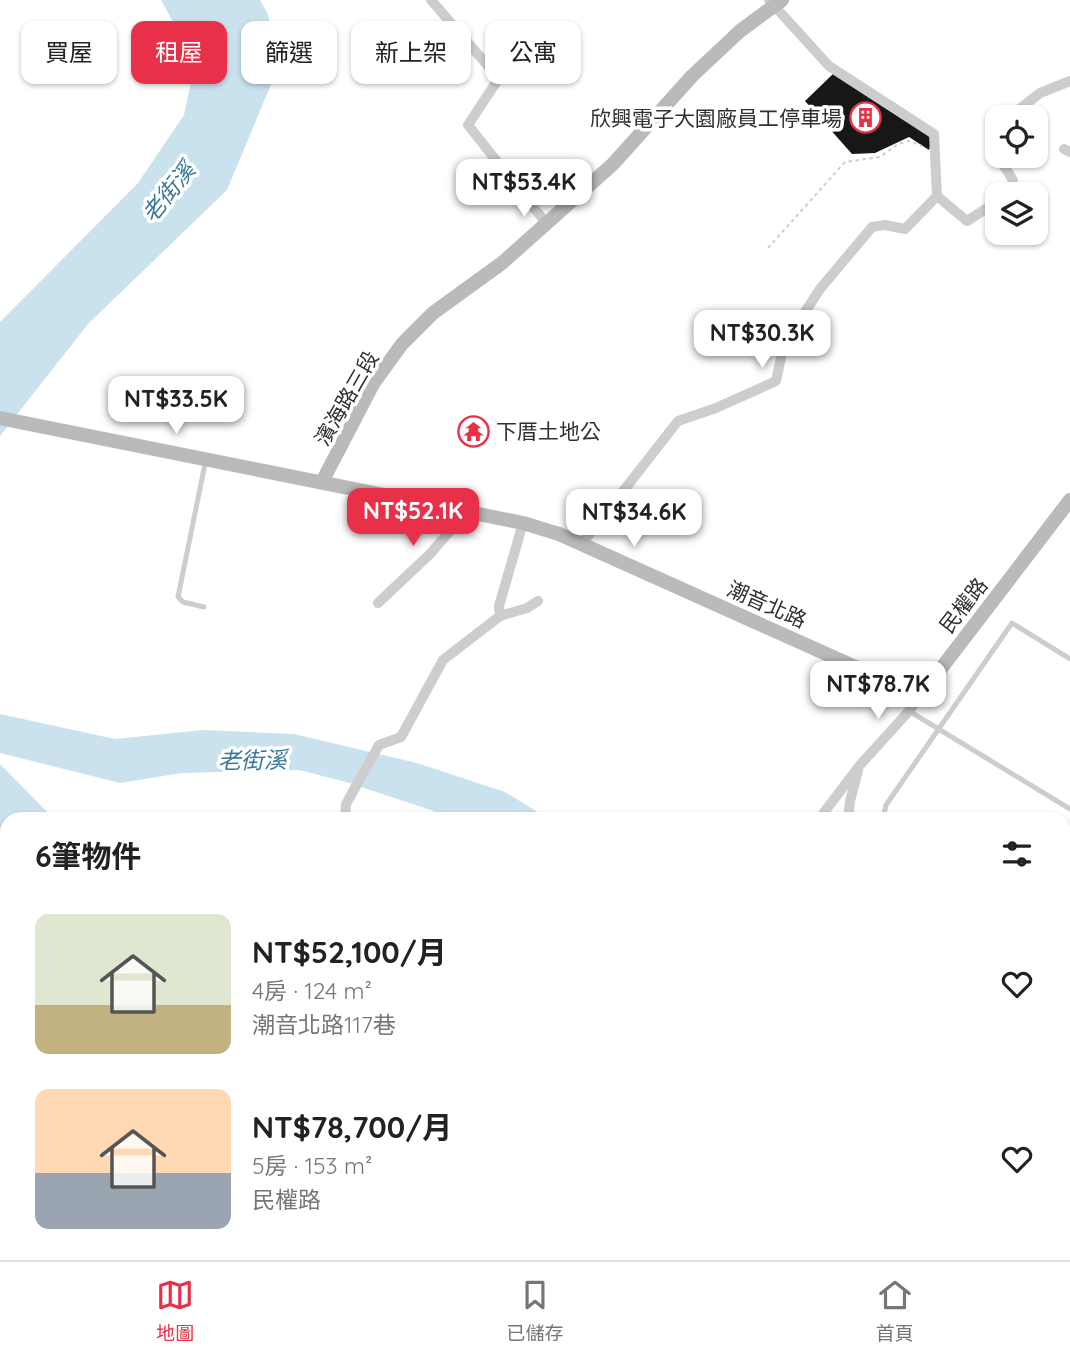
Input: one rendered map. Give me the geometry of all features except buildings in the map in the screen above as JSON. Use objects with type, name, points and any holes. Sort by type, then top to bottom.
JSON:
[{"type":"street","points":[[431,0],[495,74],[496,81],[468,125],[546,223]]},
{"type":"street","points":[[774,2],[829,66],[934,134],[937,196],[967,221],[985,209]]},
{"type":"street","name":"濱海路三段","points":[[322,482],[373,384],[402,344],[433,313],[502,262],[613,164],[692,76],[774,2]]},
{"type":"street","points":[[1024,105],[1040,93],[1070,81]]},
{"type":"street","points":[[581,544],[678,421],[716,408],[776,381],[784,344],[820,289],[872,227],[884,225],[905,229],[937,196]]},
{"type":"street","name":"潮音北路","points":[[0,418],[523,523],[581,544],[920,696]]},
{"type":"street","name":"民權路","points":[[824,812],[860,765],[909,711],[1070,500]]},
{"type":"street","points":[[378,603],[431,553],[466,512]]},
{"type":"street","points":[[500,615],[499,606],[523,523]]},
{"type":"street","points":[[345,812],[346,804],[379,745],[401,737],[443,660],[500,615],[527,608],[538,601]]},
{"type":"street","name":"民權路","points":[[849,812],[860,765]]},
{"type":"lane","points":[[204,607],[183,602],[178,597],[206,460]]},
{"type":"lane","points":[[884,812],[886,805],[1012,623],[1070,659]]},
{"type":"lane","points":[[909,711],[1070,810]]},
{"type":"path","points":[[768,248],[845,162],[880,157],[898,144],[909,141],[934,152]]},
{"type":"water","name":"老街溪","points":[[161,0],[260,0],[269,21],[241,21],[241,84],[271,84],[227,190],[88,324],[0,436],[0,322],[138,183],[184,115],[191,84],[227,84],[227,21],[172,21]]},
{"type":"water","name":"老街溪","points":[[0,714],[115,739],[203,730],[294,734],[417,763],[505,792],[538,812],[437,812],[346,782],[299,770],[182,773],[120,783],[0,753]]},
{"type":"water","points":[[0,764],[47,812],[0,812]]},
{"type":"place","name":"欣興電子大園廠員工停車場","points":[[865,118]]},
{"type":"place","name":"下厝土地公","points":[[473,431]]}]
